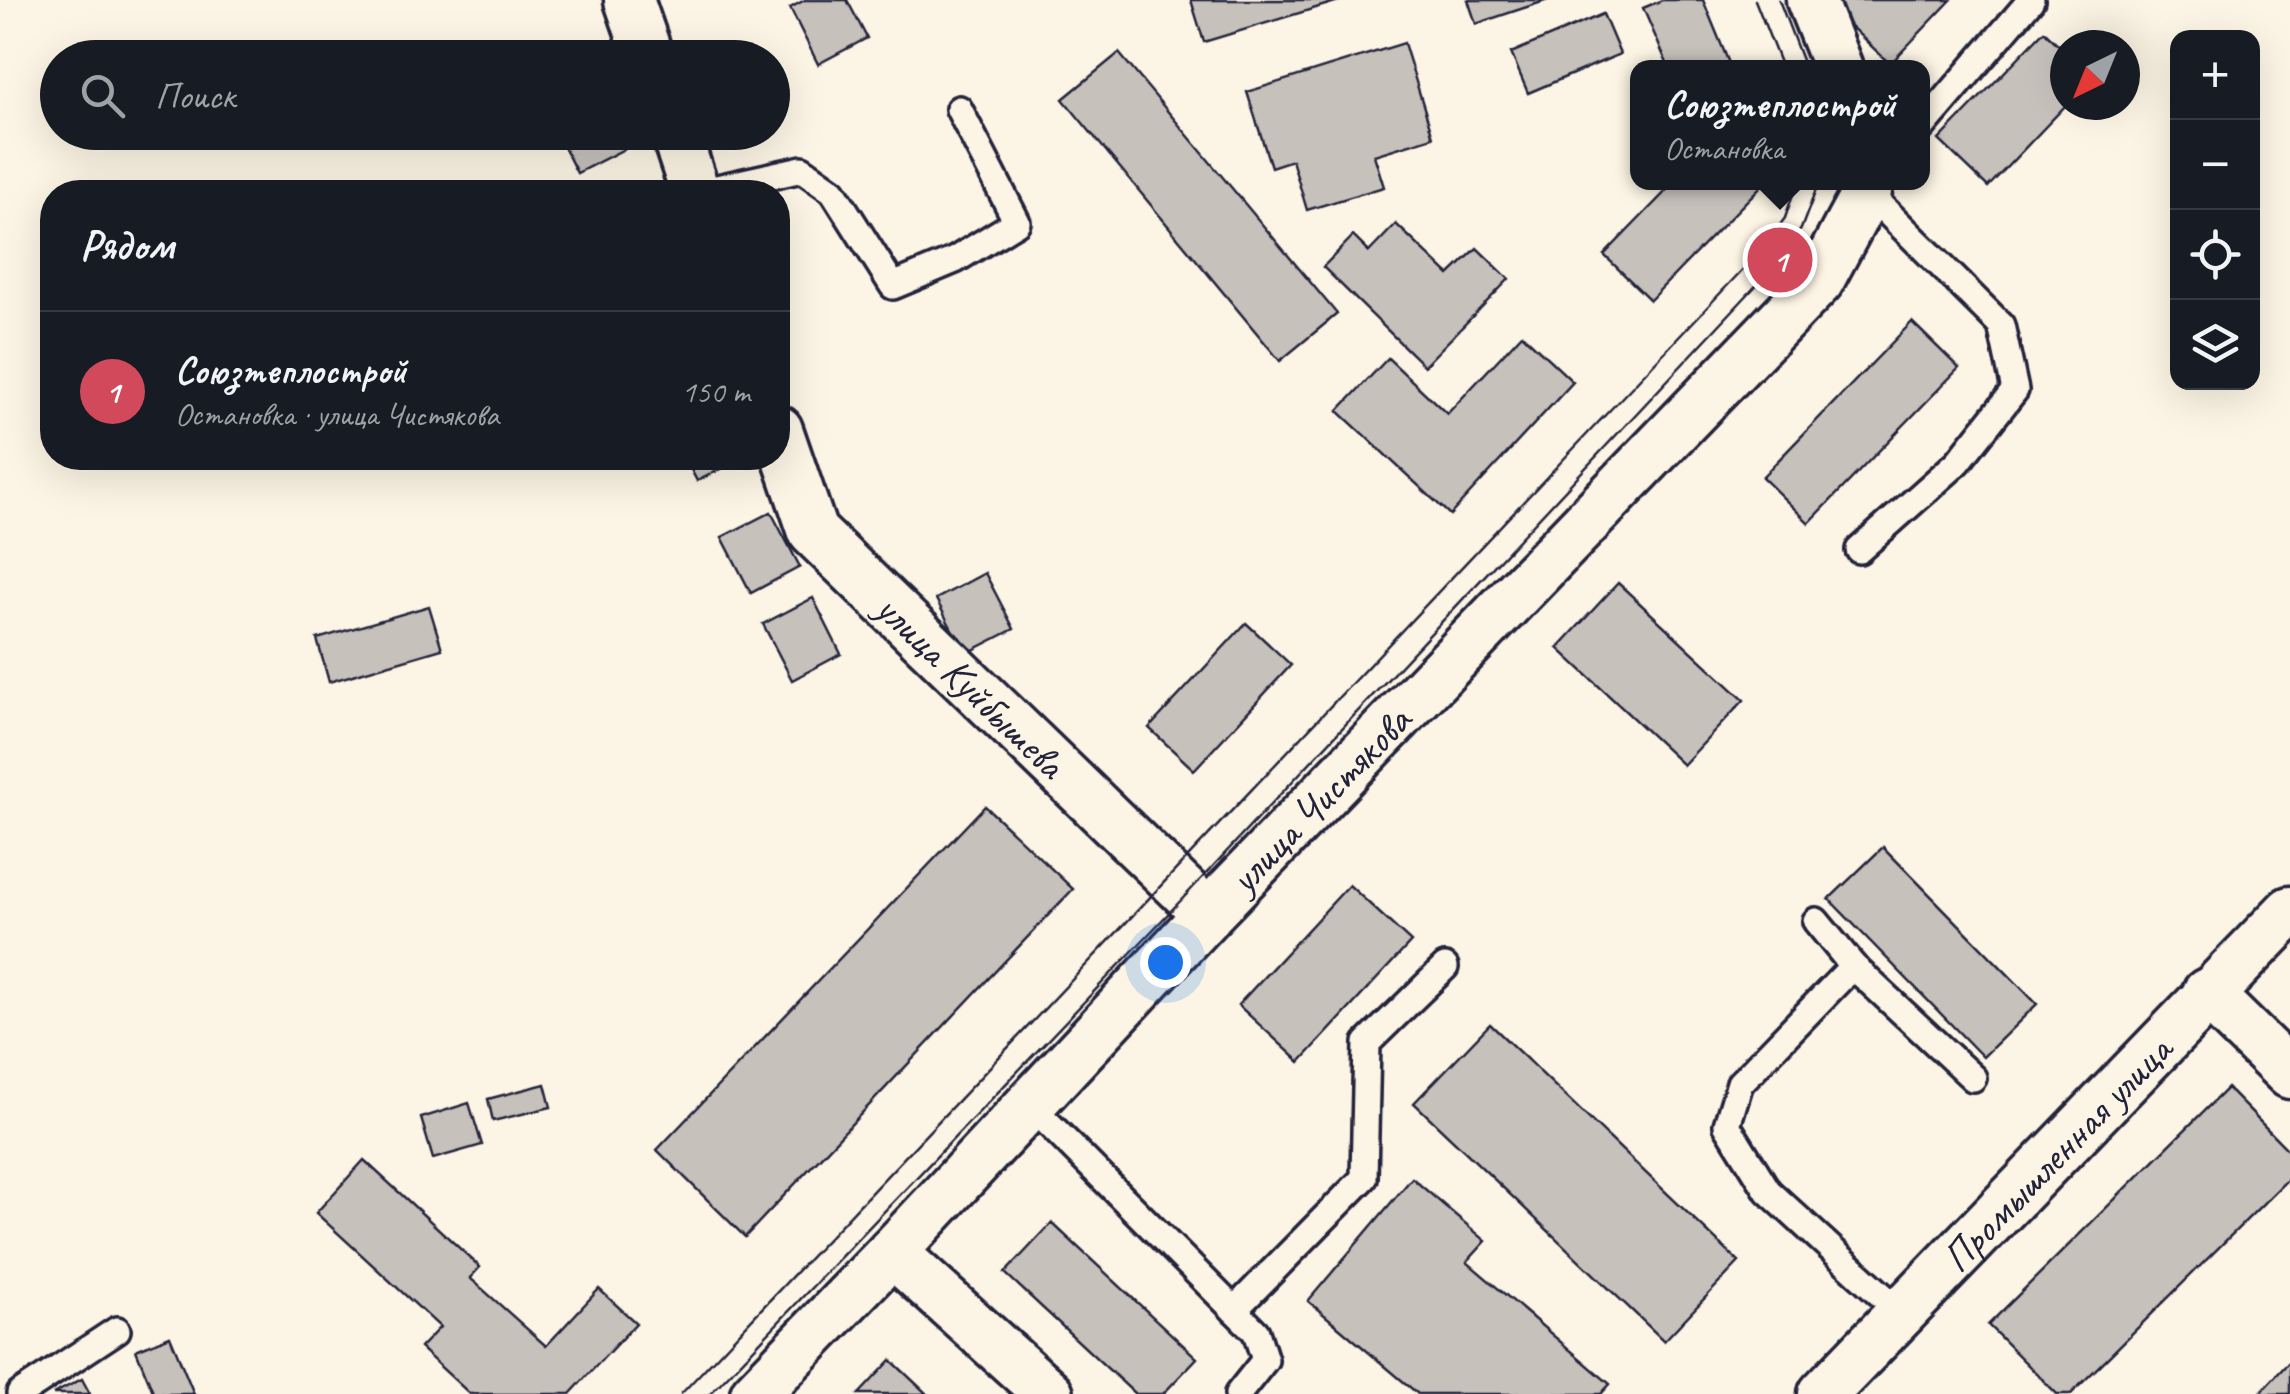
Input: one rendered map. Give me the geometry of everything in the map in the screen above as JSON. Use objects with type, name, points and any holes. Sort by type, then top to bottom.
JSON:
[{"type":"street","points":[[629,0],[643,40]]},
{"type":"street","points":[[1812,0],[1835,60]]},
{"type":"street","points":[[681,150],[692,180]]},
{"type":"street","name":"улица Чистякова","points":[[754,1394],[1208,914],[1819,281],[1867,190]]},
{"type":"street","name":"улица Куйбышева","points":[[790,465],[813,532],[1208,914]]},
{"type":"street","name":"Промышленная улица","points":[[1822,1394],[2290,910]]},
{"type":"street","points":[[2207,994],[2290,1074]]},
{"type":"street","points":[[892,1252],[1050,1394]]},
{"type":"lane","points":[[1930,118],[2031,0]]},
{"type":"lane","points":[[752,180],[802,169],[833,191],[893,286],[955,260],[1017,222],[958,108]]},
{"type":"lane","points":[[1859,550],[1958,462],[2015,390],[2001,326],[1873,190]]},
{"type":"lane","points":[[1816,922],[1852,966],[1973,1078]]},
{"type":"lane","points":[[1852,966],[1740,1083],[1727,1125],[1768,1191],[1900,1312]]},
{"type":"lane","points":[[1234,1310],[1364,1178],[1367,1043],[1444,967]]},
{"type":"lane","points":[[1048,1123],[1256,1332],[1265,1360],[1238,1394]]},
{"type":"lane","points":[[20,1394],[117,1330]]},
{"type":"building","points":[[805,0],[847,0],[867,38],[818,64],[790,8]]},
{"type":"building","points":[[1191,0],[1342,0],[1204,42]]},
{"type":"building","points":[[1468,0],[1548,0],[1476,24]]},
{"type":"building","points":[[1662,0],[1703,0],[1728,60],[1666,60],[1643,8]]},
{"type":"building","points":[[1831,0],[1951,0],[1894,60],[1886,60],[1827,4]]},
{"type":"building","points":[[1603,14],[1620,54],[1528,93],[1511,53]]},
{"type":"building","points":[[2044,31],[2050,37],[2052,120],[1988,187],[1939,140]]},
{"type":"building","points":[[1404,43],[1433,137],[1374,155],[1384,187],[1307,210],[1292,160],[1271,167],[1247,92]]},
{"type":"building","points":[[1119,53],[1337,314],[1280,361],[1063,99]]},
{"type":"building","points":[[565,150],[622,150],[577,173]]},
{"type":"building","points":[[1667,190],[1757,190],[1650,300],[1604,255]]},
{"type":"building","points":[[1396,224],[1449,275],[1477,248],[1509,279],[1424,366],[1323,267],[1353,236],[1369,252]]},
{"type":"building","points":[[1912,322],[1959,368],[1809,523],[1762,477]]},
{"type":"building","points":[[1522,334],[1573,382],[1450,515],[1338,411],[1388,358],[1447,414]]},
{"type":"building","points":[[691,470],[719,470],[697,481]]},
{"type":"building","points":[[771,512],[800,567],[751,593],[722,537]]},
{"type":"building","points":[[985,573],[1014,629],[965,654],[936,599]]},
{"type":"building","points":[[1618,583],[1744,700],[1683,765],[1558,648]]},
{"type":"building","points":[[813,598],[841,654],[792,680],[763,624]]},
{"type":"building","points":[[429,606],[442,649],[329,682],[317,639]]},
{"type":"building","points":[[1246,623],[1291,665],[1194,770],[1149,728]]},
{"type":"building","points":[[985,806],[1073,889],[745,1237],[657,1150]]},
{"type":"building","points":[[1883,847],[2037,1004],[1983,1057],[1829,899]]},
{"type":"building","points":[[1349,885],[1411,942],[1300,1062],[1238,1005]]},
{"type":"building","points":[[1490,1024],[1739,1262],[1664,1341],[1414,1103]]},
{"type":"building","points":[[545,1084],[551,1107],[493,1121],[488,1099]]},
{"type":"building","points":[[2227,1088],[2290,1152],[2290,1177],[2071,1394],[2057,1394],[1988,1325]]},
{"type":"building","points":[[469,1103],[482,1145],[433,1159],[421,1118]]},
{"type":"building","points":[[364,1160],[480,1267],[470,1278],[546,1346],[599,1289],[636,1323],[570,1394],[470,1394],[420,1348],[440,1327],[316,1213]]},
{"type":"building","points":[[1412,1178],[1486,1241],[1467,1262],[1610,1384],[1601,1394],[1418,1394],[1308,1301]]},
{"type":"building","points":[[1052,1223],[1197,1358],[1163,1394],[1135,1394],[1005,1273]]},
{"type":"building","points":[[170,1336],[194,1394],[154,1394],[136,1350]]},
{"type":"building","points":[[891,1360],[927,1394],[859,1394]]},
{"type":"building","points":[[2290,1361],[2290,1394],[2259,1394]]},
{"type":"building","points":[[82,1379],[90,1394],[53,1394]]},
{"type":"tram line","points":[[1755,0],[1779,60]]},
{"type":"tram line","points":[[1779,0],[1802,60]]},
{"type":"tram line","points":[[681,1394],[1762,249],[1785,218],[1794,190]]},
{"type":"tram line","points":[[710,1394],[1187,894],[1780,260],[1801,229],[1816,190]]},
{"type":"place","name":"Союзтеплострой","points":[[1780,260]]}]
